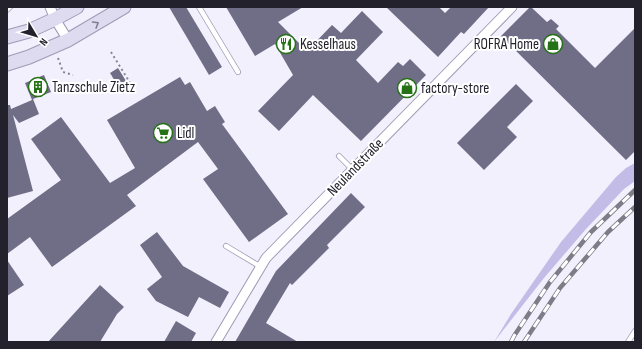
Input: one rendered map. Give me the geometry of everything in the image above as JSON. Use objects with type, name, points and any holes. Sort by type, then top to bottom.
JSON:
[{"type":"main road","points":[[7,37],[29,31],[77,7]]},
{"type":"main road","points":[[7,64],[29,57],[68,40],[124,7]]},
{"type":"street","points":[[50,7],[55,19],[68,40]]},
{"type":"street","name":"Neulandstraße","points":[[216,342],[266,258],[512,7]]},
{"type":"lane","points":[[7,10],[10,7]]},
{"type":"lane","points":[[199,7],[238,72]]},
{"type":"lane","points":[[339,156],[353,170]]},
{"type":"lane","points":[[226,246],[261,267]]},
{"type":"lane","points":[[628,342],[635,332]]},
{"type":"path","points":[[53,47],[63,72],[73,75]]},
{"type":"path","points":[[111,52],[132,86]]},
{"type":"shaded area","points":[[635,163],[635,181],[624,189],[586,229],[544,278],[494,342],[511,314],[561,242],[616,177],[626,168]]},
{"type":"building","points":[[169,7],[186,7],[222,67],[209,75]]},
{"type":"building","points":[[226,7],[303,7],[278,22],[307,51],[332,25],[341,33],[362,11],[383,32],[356,60],[378,83],[398,62],[403,66],[410,59],[426,75],[361,141],[313,95],[279,131],[258,111],[293,75],[275,44],[255,56]]},
{"type":"building","points":[[386,7],[439,7],[445,13],[451,7],[489,7],[464,34],[461,32],[438,57]]},
{"type":"building","points":[[530,7],[547,22],[551,19],[559,26],[556,29],[595,68],[635,28],[635,151],[626,160],[501,36]]},
{"type":"building","points":[[118,68],[126,81],[118,86],[110,73]]},
{"type":"building","points":[[44,75],[51,92],[33,99],[39,114],[19,123],[13,115],[33,191],[7,198],[7,105],[10,105],[11,109],[32,100],[25,83]]},
{"type":"building","points":[[180,77],[185,85],[190,82],[207,111],[215,106],[225,122],[222,124],[288,214],[249,242],[203,179],[218,169],[198,142],[127,195],[136,206],[52,267],[30,237],[7,254],[7,219],[61,180],[31,139],[61,117],[110,183],[135,168],[107,120]]},
{"type":"building","points":[[516,84],[533,101],[507,127],[517,137],[484,170],[457,143]]},
{"type":"building","points":[[351,193],[365,207],[327,245],[329,248],[292,285],[290,283],[266,323],[298,342],[235,342],[276,271]]},
{"type":"building","points":[[157,232],[183,266],[229,292],[220,308],[199,297],[188,317],[156,301],[147,289],[162,277],[140,245]]},
{"type":"building","points":[[7,260],[24,285],[7,296]]},
{"type":"building","points":[[100,285],[124,307],[117,314],[100,342],[48,342]]},
{"type":"building","points":[[176,321],[196,333],[191,342],[164,342]]},
{"type":"railway","points":[[511,342],[550,282],[591,232],[635,190]]},
{"type":"railway","points":[[524,342],[560,288],[608,232],[635,207]]},
{"type":"place","name":"Kesselhaus","points":[[286,44]]},
{"type":"place","name":"ROFRA Home","points":[[553,44]]},
{"type":"place","name":"Tanzschule Zietz","points":[[38,87]]},
{"type":"place","name":"factory-store","points":[[407,88]]},
{"type":"place","name":"Lidl","points":[[163,133]]}]
